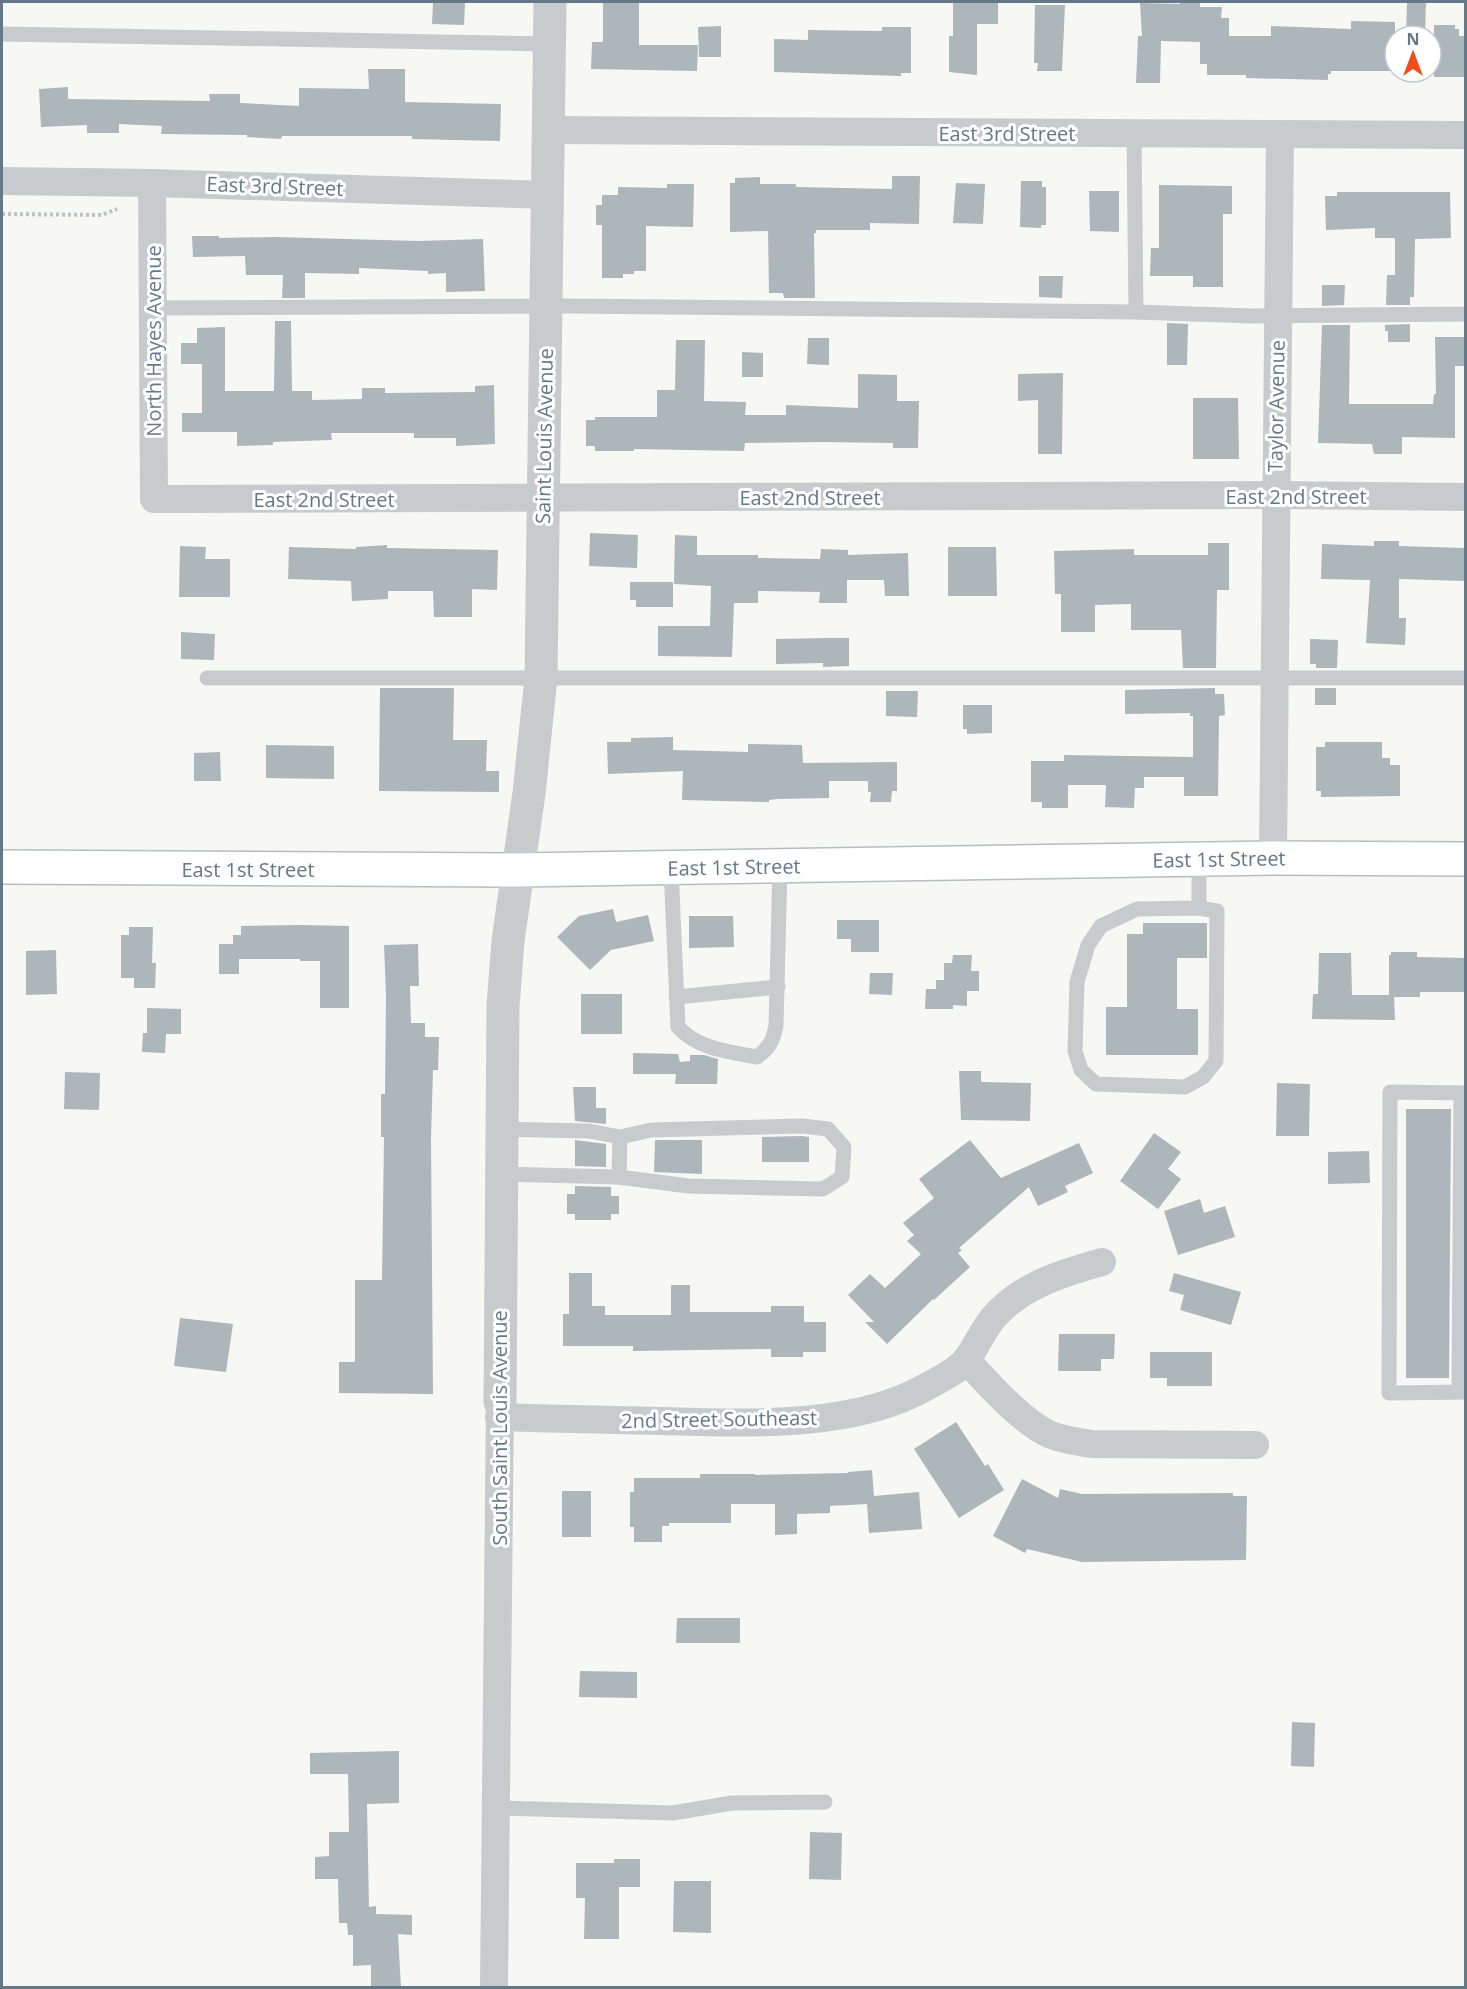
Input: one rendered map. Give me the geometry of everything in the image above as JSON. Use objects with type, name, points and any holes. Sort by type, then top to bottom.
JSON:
[{"type":"main road","name":"East 1st Street","points":[[2,867],[518,870],[1273,858],[1466,859]]},
{"type":"street","name":"Saint Louis Avenue","points":[[518,870],[541,678],[550,2]]},
{"type":"street","name":"East 3rd Street","points":[[548,130],[1466,135]]},
{"type":"street","name":"Taylor Avenue","points":[[1273,858],[1280,134]]},
{"type":"street","name":"East 3rd Street","points":[[2,181],[152,183],[548,195]]},
{"type":"street","name":"North Hayes Avenue","points":[[152,183],[154,499]]},
{"type":"street","name":"East 2nd Street","points":[[154,499],[1275,495],[1466,497]]},
{"type":"street","name":"South Saint Louis Avenue","points":[[494,1988],[502,1006],[518,870]]},
{"type":"street","points":[[1102,1262],[1056,1275],[1022,1293],[996,1316],[978,1339],[966,1360],[1005,1401],[1049,1434],[1092,1444],[1255,1445]]},
{"type":"street","name":"2nd Street Southeast","points":[[499,1410],[731,1422],[835,1417],[868,1411],[902,1400],[966,1360]]},
{"type":"lane","points":[[2,34],[549,44]]},
{"type":"lane","points":[[1134,133],[1136,312]]},
{"type":"lane","points":[[153,308],[546,306],[1136,312],[1253,316],[1466,314]]},
{"type":"lane","points":[[207,678],[1466,678]]},
{"type":"lane","points":[[1199,860],[1199,908]]},
{"type":"lane","points":[[671,868],[678,1027],[688,1038],[718,1050],[757,1057],[767,1050],[776,1026],[780,866]]},
{"type":"lane","points":[[1199,908],[1217,911],[1216,1061],[1203,1077],[1185,1087],[1096,1084],[1081,1070],[1075,1051],[1077,982],[1088,945],[1101,926],[1137,909],[1199,908]]},
{"type":"lane","points":[[676,997],[778,987]]},
{"type":"lane","points":[[1390,1092],[1463,1093],[1462,1392],[1389,1393],[1390,1092]]},
{"type":"lane","points":[[501,1174],[619,1177],[688,1186],[823,1189],[842,1177],[844,1147],[828,1129],[802,1126],[651,1130],[620,1137],[589,1131],[502,1128]]},
{"type":"lane","points":[[619,1177],[620,1137]]},
{"type":"lane","points":[[496,1808],[673,1813],[732,1803],[825,1802]]},
{"type":"building","points":[[433,2],[465,2],[464,25],[432,24]]},
{"type":"building","points":[[603,2],[639,2],[639,45],[698,45],[697,71],[591,69],[592,42],[603,42]]},
{"type":"building","points":[[953,2],[998,2],[998,24],[977,24],[977,75],[949,72],[949,36],[953,36]]},
{"type":"building","points":[[1180,2],[1200,2],[1200,7],[1222,7],[1221,18],[1229,18],[1229,36],[1271,36],[1271,26],[1351,29],[1351,21],[1395,22],[1395,24],[1383,24],[1383,71],[1331,71],[1331,74],[1328,74],[1328,80],[1207,75],[1207,64],[1200,64],[1200,42],[1161,41],[1160,83],[1136,83],[1138,36],[1142,36],[1140,3],[1180,4]]},
{"type":"building","points":[[1407,2],[1426,2],[1425,24],[1406,24]]},
{"type":"building","points":[[1035,5],[1065,5],[1062,71],[1037,71],[1038,63],[1034,63]]},
{"type":"building","points":[[1443,25],[1455,25],[1455,29],[1459,29],[1459,36],[1466,36],[1466,77],[1443,77]]},
{"type":"building","points":[[721,26],[721,57],[699,57],[698,27]]},
{"type":"building","points":[[882,27],[911,27],[911,73],[901,73],[901,76],[774,72],[774,39],[808,40],[808,30],[882,31]]},
{"type":"building","points":[[368,69],[405,69],[405,102],[501,104],[500,141],[412,139],[412,136],[282,136],[281,139],[247,137],[247,135],[161,134],[162,126],[119,124],[119,133],[87,133],[87,125],[41,127],[39,89],[68,87],[68,99],[210,101],[209,94],[240,94],[240,103],[299,106],[299,88],[369,89]]},
{"type":"building","points":[[892,176],[920,176],[919,224],[870,223],[870,230],[816,230],[814,233],[815,298],[784,298],[783,293],[769,293],[768,231],[730,232],[730,183],[735,183],[735,178],[760,177],[760,184],[796,184],[796,187],[892,189]]},
{"type":"building","points":[[1021,181],[1042,181],[1042,187],[1046,187],[1046,225],[1041,225],[1041,228],[1020,227]]},
{"type":"building","points":[[956,183],[985,184],[983,224],[953,223]]},
{"type":"building","points":[[667,184],[694,184],[693,227],[646,226],[646,271],[623,274],[623,278],[602,278],[602,225],[596,225],[596,205],[602,205],[602,195],[618,195],[618,187],[667,188]]},
{"type":"building","points":[[1159,185],[1232,186],[1232,214],[1223,214],[1223,287],[1193,287],[1193,276],[1150,276],[1151,248],[1159,248]]},
{"type":"building","points":[[1089,191],[1119,191],[1119,232],[1090,231]]},
{"type":"building","points":[[1337,192],[1450,192],[1451,238],[1415,239],[1414,297],[1410,297],[1410,305],[1386,305],[1387,275],[1395,275],[1395,238],[1375,238],[1375,228],[1326,230],[1325,196],[1337,196]]},
{"type":"building","points":[[192,236],[419,241],[483,239],[485,291],[446,292],[446,273],[428,274],[428,271],[359,268],[359,274],[305,273],[305,298],[282,298],[283,275],[246,275],[245,256],[193,257]]},
{"type":"building","points":[[1039,276],[1063,276],[1062,298],[1039,297]]},
{"type":"building","points":[[1322,285],[1345,285],[1344,305],[1322,306]]},
{"type":"building","points":[[275,321],[291,321],[292,391],[312,391],[312,400],[362,399],[362,388],[385,388],[385,393],[475,392],[475,386],[494,385],[495,444],[456,446],[456,438],[414,438],[414,433],[331,433],[332,440],[237,446],[237,432],[182,432],[182,413],[202,413],[202,364],[181,364],[181,343],[197,343],[197,328],[225,327],[225,391],[274,391]]},
{"type":"building","points":[[1167,323],[1188,324],[1187,365],[1167,365]]},
{"type":"building","points":[[1410,324],[1410,342],[1388,342],[1388,331],[1385,331],[1385,325]]},
{"type":"building","points":[[1322,325],[1350,325],[1349,404],[1433,404],[1434,394],[1436,394],[1435,337],[1466,337],[1466,366],[1455,366],[1455,438],[1402,437],[1402,454],[1374,454],[1372,444],[1318,443]]},
{"type":"building","points":[[808,338],[829,338],[829,365],[807,364]]},
{"type":"building","points":[[676,340],[705,340],[704,401],[746,402],[745,415],[786,415],[786,405],[858,408],[858,374],[897,375],[897,401],[919,401],[918,448],[893,448],[893,443],[823,442],[745,443],[744,451],[634,449],[634,451],[595,451],[595,446],[586,446],[586,420],[595,420],[595,417],[657,417],[657,390],[675,390]]},
{"type":"building","points":[[742,352],[763,353],[763,377],[742,377]]},
{"type":"building","points":[[1063,373],[1062,454],[1038,454],[1038,400],[1018,401],[1018,374]]},
{"type":"building","points":[[1193,398],[1238,398],[1239,459],[1193,459]]},
{"type":"building","points":[[590,533],[638,535],[637,568],[589,566]]},
{"type":"building","points":[[675,535],[697,536],[697,555],[758,555],[758,558],[820,559],[821,549],[848,550],[848,555],[908,553],[909,596],[885,596],[884,580],[847,580],[847,603],[819,603],[820,592],[758,591],[758,603],[734,603],[732,657],[658,656],[658,626],[710,626],[711,586],[674,584]]},
{"type":"building","points":[[1374,541],[1399,541],[1399,546],[1466,548],[1466,581],[1399,579],[1399,618],[1406,618],[1405,645],[1366,643],[1370,580],[1321,579],[1322,544],[1374,546]]},
{"type":"building","points":[[1208,543],[1229,543],[1229,590],[1217,590],[1216,668],[1183,668],[1181,630],[1131,630],[1131,604],[1095,605],[1095,632],[1061,632],[1061,594],[1055,594],[1054,551],[1134,549],[1134,555],[1208,555]]},
{"type":"building","points":[[387,545],[387,548],[498,550],[497,590],[472,589],[472,617],[434,617],[433,591],[388,591],[388,599],[352,601],[351,581],[288,579],[289,547],[356,549],[356,547]]},
{"type":"building","points":[[180,546],[206,547],[205,559],[230,559],[230,597],[179,597]]},
{"type":"building","points":[[948,547],[996,547],[997,596],[948,596]]},
{"type":"building","points":[[630,582],[673,582],[673,607],[636,607],[636,600],[630,600]]},
{"type":"building","points":[[181,632],[215,634],[214,660],[181,659]]},
{"type":"building","points":[[849,638],[849,666],[823,667],[823,663],[776,664],[776,639]]},
{"type":"building","points":[[1310,639],[1338,640],[1337,668],[1316,668],[1316,664],[1310,664]]},
{"type":"building","points":[[380,688],[454,688],[453,740],[487,740],[486,771],[499,771],[499,792],[379,791]]},
{"type":"building","points":[[1215,688],[1215,694],[1224,694],[1225,715],[1219,716],[1218,796],[1184,796],[1184,777],[1144,777],[1144,788],[1135,788],[1134,808],[1105,807],[1106,785],[1068,785],[1068,808],[1042,808],[1042,802],[1031,802],[1031,761],[1064,761],[1064,755],[1193,757],[1193,716],[1190,716],[1190,713],[1125,714],[1125,690]]},
{"type":"building","points":[[1315,688],[1336,688],[1336,705],[1315,705]]},
{"type":"building","points":[[886,691],[918,691],[917,717],[886,716]]},
{"type":"building","points":[[963,705],[992,705],[992,733],[967,734],[967,729],[963,729]]},
{"type":"building","points":[[673,737],[673,750],[748,752],[748,744],[802,745],[803,763],[897,762],[897,791],[892,791],[891,802],[870,802],[871,792],[868,792],[868,781],[829,781],[829,798],[778,799],[769,800],[769,802],[682,800],[683,771],[608,774],[607,742],[631,742],[631,738]]},
{"type":"building","points":[[1325,742],[1382,742],[1382,758],[1390,758],[1390,765],[1400,765],[1400,796],[1321,797],[1321,791],[1316,791],[1316,747],[1325,747]]},
{"type":"building","points":[[266,745],[334,746],[334,779],[266,778]]},
{"type":"building","points":[[220,752],[221,781],[194,781],[194,753]]},
{"type":"building","points":[[613,909],[616,922],[648,915],[654,941],[611,950],[590,970],[557,937],[579,916]]},
{"type":"building","points":[[689,916],[733,916],[734,947],[689,948]]},
{"type":"building","points":[[837,920],[879,920],[879,952],[851,952],[851,939],[837,939]]},
{"type":"building","points":[[1143,923],[1207,923],[1207,958],[1177,958],[1177,1009],[1198,1009],[1198,1055],[1106,1055],[1106,1007],[1127,1007],[1127,934],[1143,934]]},
{"type":"building","points":[[241,926],[349,926],[349,1008],[320,1008],[320,961],[239,959],[239,974],[219,974],[219,944],[233,944],[233,935],[241,935]]},
{"type":"building","points":[[129,927],[153,927],[152,963],[156,963],[155,988],[134,988],[134,978],[121,978],[121,935],[129,935]]},
{"type":"building","points":[[418,944],[419,986],[410,986],[411,1023],[425,1023],[425,1037],[439,1037],[438,1070],[433,1070],[431,1138],[433,1394],[339,1393],[339,1362],[355,1362],[355,1280],[382,1280],[384,1137],[381,1137],[381,1094],[385,1094],[386,995],[384,945]]},
{"type":"building","points":[[56,950],[57,994],[26,995],[26,951]]},
{"type":"building","points":[[1391,952],[1417,952],[1417,957],[1466,958],[1466,992],[1420,992],[1420,997],[1394,997],[1395,1020],[1312,1019],[1313,994],[1318,994],[1319,953],[1351,953],[1352,995],[1389,995],[1389,955]]},
{"type":"building","points":[[953,955],[972,955],[971,971],[979,971],[979,991],[967,991],[967,1006],[953,1005],[953,1009],[925,1009],[926,989],[936,989],[936,980],[944,980],[944,963],[952,963]]},
{"type":"building","points":[[870,973],[893,973],[892,995],[869,994]]},
{"type":"building","points":[[581,994],[622,994],[622,1034],[581,1034]]},
{"type":"building","points":[[147,1008],[181,1009],[181,1034],[166,1034],[165,1053],[142,1052],[143,1033],[147,1033]]},
{"type":"building","points":[[633,1053],[678,1054],[680,1062],[690,1061],[690,1055],[704,1055],[718,1059],[717,1084],[675,1084],[676,1074],[633,1074]]},
{"type":"building","points":[[959,1071],[981,1071],[981,1082],[1031,1083],[1030,1121],[961,1120]]},
{"type":"building","points":[[65,1072],[100,1073],[99,1110],[64,1109]]},
{"type":"building","points":[[1277,1083],[1310,1084],[1309,1136],[1276,1136]]},
{"type":"building","points":[[573,1087],[596,1087],[596,1108],[606,1108],[606,1124],[575,1121]]},
{"type":"building","points":[[1406,1109],[1451,1109],[1449,1378],[1406,1378]]},
{"type":"building","points":[[1154,1133],[1181,1152],[1168,1169],[1181,1179],[1158,1209],[1120,1181]]},
{"type":"building","points":[[762,1137],[809,1137],[809,1162],[762,1162]]},
{"type":"building","points":[[575,1140],[606,1144],[606,1167],[575,1166]]},
{"type":"building","points":[[655,1140],[702,1140],[702,1174],[654,1172]]},
{"type":"building","points":[[970,1140],[1001,1178],[1079,1143],[1093,1173],[1065,1186],[1068,1192],[1038,1206],[1029,1187],[959,1248],[962,1250],[958,1253],[970,1267],[887,1344],[865,1322],[874,1322],[848,1295],[870,1274],[885,1288],[921,1254],[907,1241],[914,1235],[903,1223],[934,1198],[919,1179]]},
{"type":"building","points":[[1369,1151],[1370,1183],[1328,1184],[1328,1152]]},
{"type":"building","points":[[575,1186],[611,1187],[611,1196],[619,1196],[619,1214],[611,1214],[611,1220],[575,1220],[575,1214],[567,1214],[567,1194],[575,1194]]},
{"type":"building","points":[[1200,1199],[1204,1213],[1225,1206],[1235,1237],[1178,1255],[1164,1211]]},
{"type":"building","points":[[569,1273],[592,1273],[592,1306],[605,1306],[605,1315],[671,1315],[671,1285],[690,1285],[690,1312],[771,1312],[771,1306],[804,1306],[804,1322],[826,1322],[826,1352],[803,1352],[803,1357],[771,1357],[771,1349],[633,1351],[633,1346],[563,1346],[563,1314],[569,1314]]},
{"type":"building","points":[[1174,1273],[1241,1292],[1231,1325],[1180,1310],[1184,1295],[1169,1291]]},
{"type":"building","points":[[180,1318],[233,1324],[226,1372],[174,1366]]},
{"type":"building","points":[[1059,1334],[1115,1334],[1114,1359],[1101,1359],[1101,1371],[1058,1371]]},
{"type":"building","points":[[1150,1352],[1212,1352],[1212,1386],[1167,1386],[1167,1378],[1150,1378]]},
{"type":"building","points":[[956,1422],[985,1466],[988,1464],[1004,1490],[959,1518],[914,1449]]},
{"type":"building","points":[[872,1470],[874,1496],[919,1492],[922,1529],[869,1533],[867,1504],[830,1506],[830,1513],[797,1514],[797,1534],[775,1535],[775,1504],[731,1504],[731,1523],[669,1523],[669,1526],[662,1526],[662,1542],[634,1542],[634,1527],[630,1527],[630,1492],[634,1492],[634,1478],[700,1478],[700,1474],[848,1473]]},
{"type":"building","points":[[1022,1479],[1058,1498],[1060,1489],[1082,1494],[1233,1493],[1233,1496],[1247,1496],[1246,1560],[1082,1562],[1027,1549],[1025,1553],[993,1536]]},
{"type":"building","points":[[562,1491],[591,1491],[591,1537],[562,1537]]},
{"type":"building","points":[[677,1618],[740,1618],[740,1643],[676,1643]]},
{"type":"building","points":[[580,1671],[637,1672],[637,1698],[579,1697]]},
{"type":"building","points":[[1292,1722],[1315,1723],[1314,1767],[1291,1766]]},
{"type":"building","points":[[399,1751],[399,1803],[367,1804],[369,1907],[376,1906],[376,1914],[412,1915],[412,1935],[398,1934],[401,1988],[371,1988],[371,1965],[353,1966],[353,1935],[348,1935],[347,1923],[339,1923],[338,1879],[315,1879],[315,1857],[329,1856],[329,1832],[349,1832],[348,1774],[310,1774],[310,1753]]},
{"type":"building","points":[[810,1832],[842,1833],[841,1880],[809,1879]]},
{"type":"building","points":[[614,1859],[640,1859],[640,1887],[619,1887],[619,1939],[584,1939],[585,1898],[576,1898],[576,1863],[614,1863]]},
{"type":"building","points":[[674,1881],[711,1881],[711,1933],[673,1932]]}]
